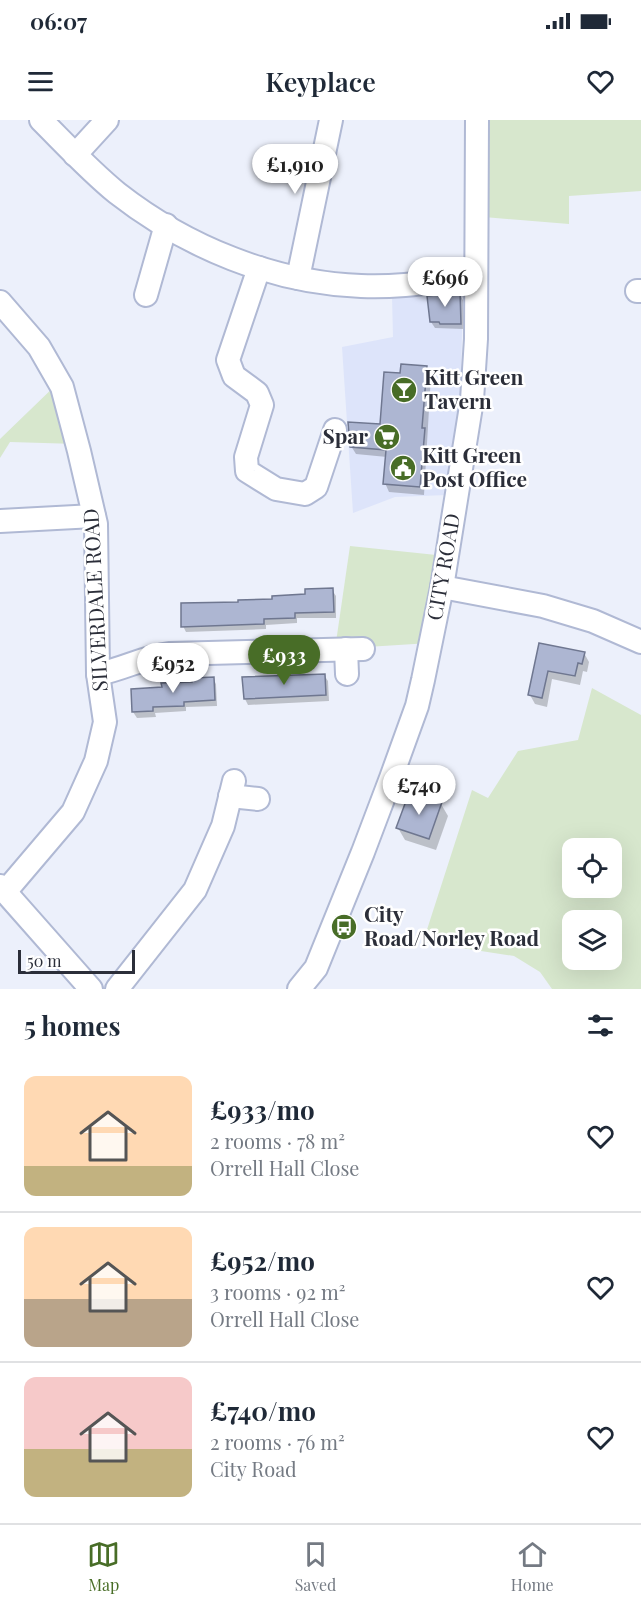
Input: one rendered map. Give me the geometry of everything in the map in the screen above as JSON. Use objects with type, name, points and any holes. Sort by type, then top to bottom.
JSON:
[{"type":"street","points":[[41,120],[117,193],[166,225],[206,247],[259,268],[298,278],[361,286],[475,277]]},
{"type":"street","points":[[75,154],[107,120]]},
{"type":"street","points":[[298,278],[331,120]]},
{"type":"street","name":"CITY ROAD","points":[[305,987],[316,968],[387,789],[413,716],[423,680],[442,586],[472,400],[476,339],[477,120]]},
{"type":"street","points":[[280,160],[321,169]]},
{"type":"street","points":[[146,295],[166,225]]},
{"type":"street","points":[[259,268],[228,360],[234,376],[257,393],[262,405],[246,457],[247,471],[276,489],[305,494],[316,487],[335,429]]},
{"type":"street","name":"SILVERDALE ROAD","points":[[1,307],[39,347],[62,387],[96,524],[98,674],[105,722],[96,761],[73,812],[3,889]]},
{"type":"street","points":[[0,521],[94,516]]},
{"type":"street","points":[[442,586],[543,606],[593,621],[641,642]]},
{"type":"street","points":[[98,674],[116,671],[143,658],[170,654],[355,649],[347,674]]},
{"type":"street","points":[[117,989],[195,890],[223,826],[232,788],[258,800]]},
{"type":"street","points":[[3,889],[91,989]]},
{"type":"shaded area","points":[[463,288],[460,422],[447,495],[395,497],[353,513],[342,347],[393,337],[392,296]]},
{"type":"green space","points":[[477,120],[641,120],[641,191],[569,196],[569,224],[484,217]]},
{"type":"green space","points":[[59,382],[77,444],[10,442],[0,458],[0,439]]},
{"type":"green space","points":[[350,546],[446,556],[430,643],[335,649]]},
{"type":"green space","points":[[592,688],[641,715],[641,989],[552,989],[540,972],[514,956],[423,942],[472,790],[488,798],[518,751],[578,740]]},
{"type":"building","points":[[460,292],[461,324],[430,322],[427,296]]},
{"type":"building","points":[[401,364],[427,366],[420,487],[383,484],[386,450],[350,447],[348,422],[380,424],[384,372],[400,373]]},
{"type":"building","points":[[333,588],[334,612],[295,613],[295,618],[264,619],[264,624],[181,627],[181,603],[272,599],[272,596],[305,594],[305,589]]},
{"type":"building","points":[[539,643],[585,652],[582,664],[578,663],[575,676],[548,671],[542,698],[528,695]]},
{"type":"building","points":[[325,674],[326,695],[244,699],[242,677]]},
{"type":"building","points":[[214,677],[215,700],[184,702],[184,706],[153,707],[153,711],[132,712],[131,689],[162,687],[161,683],[192,682],[192,678]]},
{"type":"building","points":[[409,793],[442,802],[429,839],[396,828]]},
{"type":"place","name":"Kitt Green Tavern","points":[[404,390]]},
{"type":"place","name":"Spar","points":[[387,437]]},
{"type":"place","name":"Kitt Green Post Office","points":[[403,468]]},
{"type":"place","name":"City Road/Norley Road","points":[[344,927]]}]
